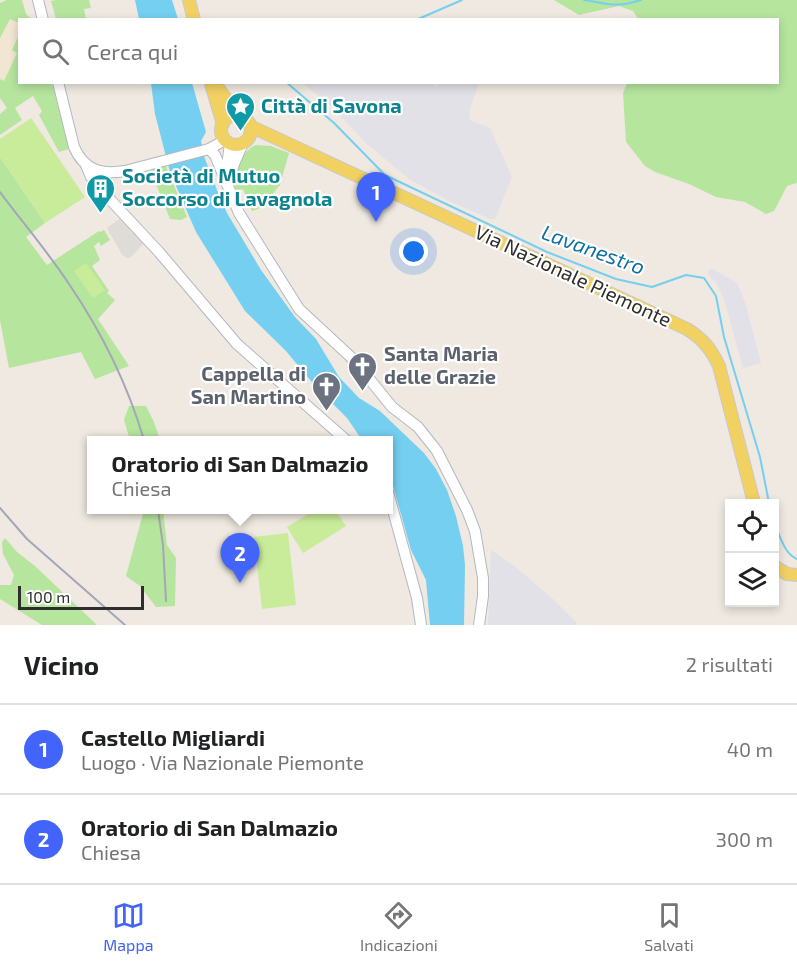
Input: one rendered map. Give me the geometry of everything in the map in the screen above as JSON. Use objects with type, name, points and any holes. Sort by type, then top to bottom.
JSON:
[{"type":"main road","points":[[213,84],[223,124]]},
{"type":"main road","points":[[214,84],[234,110],[247,122],[250,135],[245,142],[227,142],[221,132],[225,120],[234,116],[247,122]]},
{"type":"main road","name":"Via Nazionale Piemonte","points":[[247,122],[285,143],[702,338],[712,351],[719,366],[753,499]]},
{"type":"main road","name":"Via Nazionale Piemonte","points":[[245,142],[285,143]]},
{"type":"main road","points":[[779,569],[788,574],[797,575]]},
{"type":"street","points":[[38,0],[42,18]]},
{"type":"street","points":[[58,84],[74,147],[78,157],[86,165],[96,170],[115,173],[227,142],[228,185]]},
{"type":"street","points":[[228,185],[234,164],[245,142]]},
{"type":"street","points":[[206,149],[215,155],[239,213],[300,309],[354,360],[392,407],[418,428],[437,451],[463,501],[475,531],[483,578],[479,625]]},
{"type":"street","points":[[86,165],[91,177],[103,192],[159,252],[237,344],[340,436]]},
{"type":"street","points":[[393,510],[417,598],[421,625]]},
{"type":"shaded area","points":[[7,0],[22,0],[26,14],[30,18],[18,18],[18,74],[0,94],[0,3]]},
{"type":"shaded area","points":[[304,84],[434,84],[435,87],[440,84],[479,84],[469,112],[470,120],[490,128],[512,177],[495,219],[490,219],[447,200],[409,179],[366,143],[332,107]]},
{"type":"shaded area","points":[[122,217],[145,242],[128,258],[123,256],[107,228]]},
{"type":"shaded area","points":[[713,269],[737,283],[745,302],[761,363],[743,368],[724,299],[717,284],[708,274],[709,270]]},
{"type":"shaded area","points":[[491,550],[518,569],[553,599],[577,625],[488,625]]},
{"type":"green space","points":[[7,0],[22,0],[26,14],[30,18],[18,18],[18,23],[10,19],[0,38],[0,3]]},
{"type":"green space","points":[[89,0],[91,8],[84,9],[86,18],[56,18],[51,1]]},
{"type":"green space","points":[[554,0],[797,0],[797,183],[787,186],[774,211],[766,214],[745,202],[716,197],[645,166],[626,142],[623,93],[627,84],[779,84],[779,18],[637,18],[633,11],[619,6],[579,15]]},
{"type":"green space","points":[[18,37],[18,84],[52,84],[69,149],[59,152],[39,115],[42,111],[33,96],[15,108],[22,120],[0,135],[0,114],[7,108],[0,98],[0,79],[4,81],[17,53],[12,50]]},
{"type":"green space","points":[[31,118],[85,197],[45,223],[0,157],[0,139]]},
{"type":"green space","points":[[256,145],[271,146],[289,153],[280,185],[269,205],[252,211],[243,189],[236,191],[234,178],[241,158]]},
{"type":"green space","points":[[0,157],[45,223],[26,237],[47,265],[104,230],[110,240],[101,246],[99,242],[94,246],[100,260],[92,266],[109,291],[107,293],[115,300],[98,319],[129,366],[95,379],[81,352],[9,368],[0,320]]},
{"type":"green space","points":[[165,164],[187,217],[181,220],[170,219],[150,169]]},
{"type":"green space","points":[[86,263],[105,290],[93,298],[74,271]]},
{"type":"green space","points":[[129,406],[146,406],[159,436],[129,436],[124,420]]},
{"type":"green space","points":[[143,514],[163,514],[167,545],[176,558],[175,606],[156,607],[140,586],[126,576]]},
{"type":"green space","points":[[308,514],[338,514],[346,526],[303,553],[287,527]]},
{"type":"green space","points":[[288,533],[296,605],[262,609],[254,537]]},
{"type":"green space","points":[[5,538],[17,552],[97,625],[42,625],[0,599],[0,585],[11,585],[14,575],[3,554],[2,542]]},
{"type":"water","points":[[135,0],[172,0],[178,18],[139,18]]},
{"type":"water","points":[[151,84],[192,84],[206,132],[201,141],[205,159],[227,213],[261,270],[295,317],[316,339],[339,377],[359,398],[380,411],[424,453],[436,469],[447,490],[463,546],[464,625],[430,625],[426,580],[411,550],[393,486],[393,436],[359,436],[347,418],[316,387],[286,351],[245,311],[196,232],[170,172],[155,114]]},
{"type":"waterway","points":[[421,18],[462,0]]},
{"type":"waterway","points":[[584,0],[619,5],[641,0]]},
{"type":"waterway","name":"Lavanestro","points":[[288,84],[334,123],[385,175],[547,252],[616,279],[652,287],[686,275],[704,278],[716,296],[724,337],[760,457],[768,499]]},
{"type":"waterway","name":"Lavanestro","points":[[779,534],[786,549],[797,559]]},
{"type":"railway","points":[[0,192],[81,302],[122,379],[143,436]]},
{"type":"railway","points":[[0,508],[27,539],[125,625]]},
{"type":"railway","points":[[159,514],[166,601]]},
{"type":"place","name":"Città di Savona","points":[[240,132]]},
{"type":"place","name":"Società di Mutuo Soccorso di Lavagnola","points":[[101,214]]},
{"type":"place","name":"Castello Migliardi","points":[[376,222]]},
{"type":"place","name":"Santa Maria delle Grazie","points":[[363,392]]},
{"type":"place","name":"Cappella di San Martino","points":[[327,412]]},
{"type":"place","name":"Oratorio di San Dalmazio","points":[[240,583]]}]
